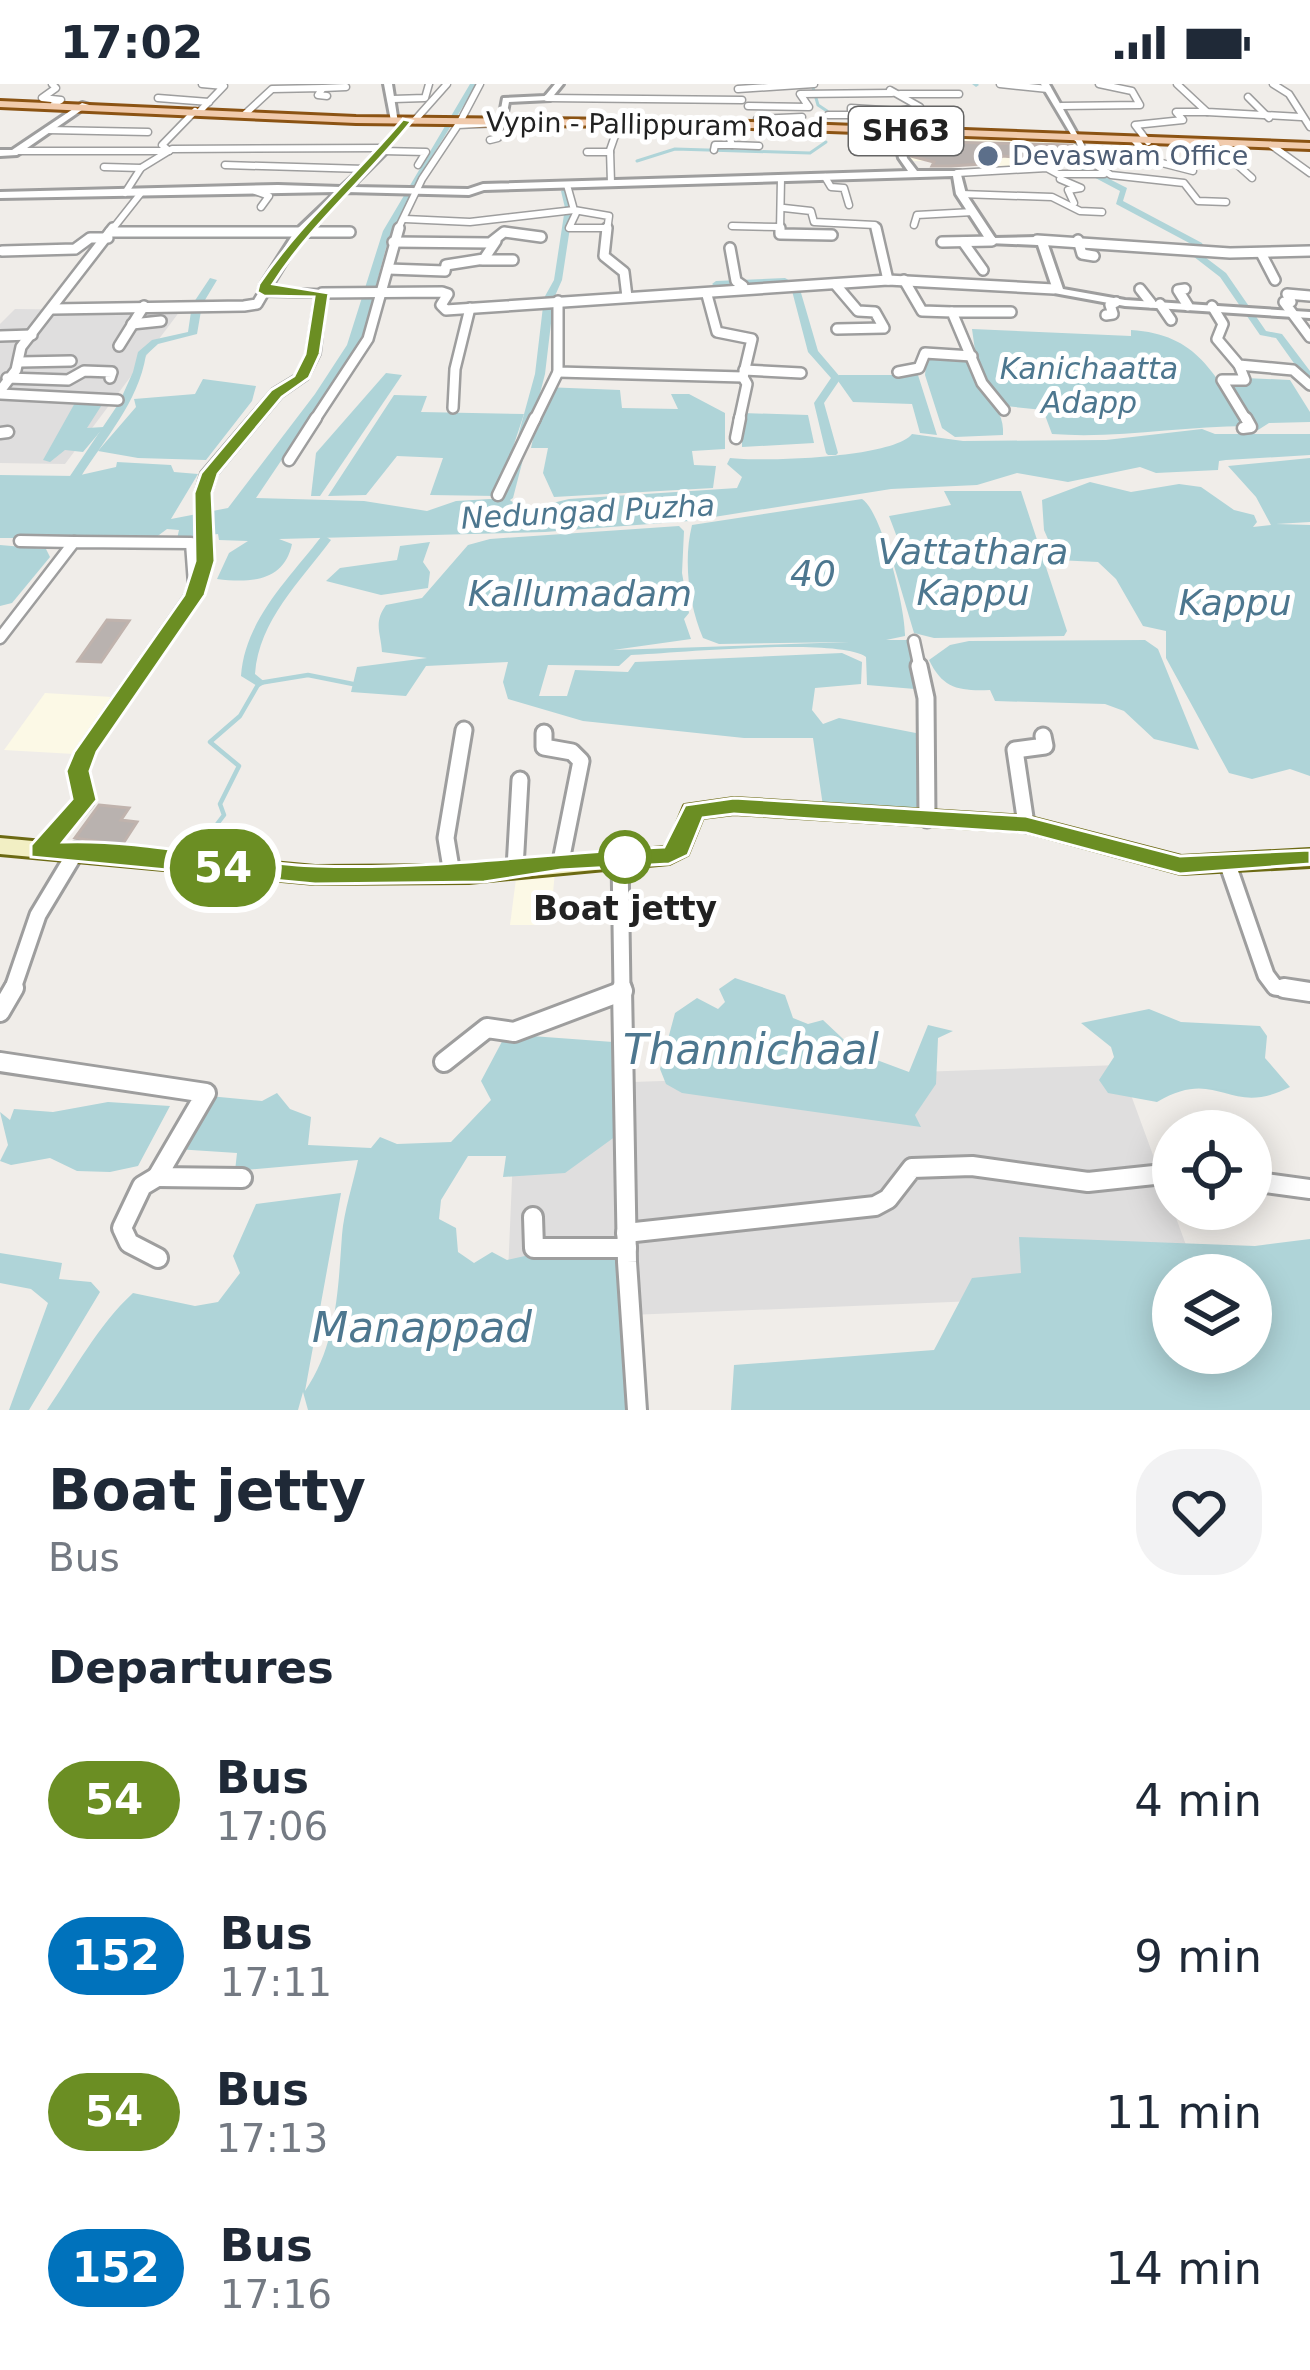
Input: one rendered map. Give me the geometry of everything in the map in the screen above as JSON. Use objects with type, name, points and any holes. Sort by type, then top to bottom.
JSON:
[{"type":"main road","name":"Vypin - Pallippuram Road","points":[[0,104],[430,122],[758,122],[1310,146]]},
{"type":"main road","points":[[0,846],[315,875],[452,874],[669,855],[679,849],[693,811],[704,807],[1026,824],[1065,830],[1165,863],[1228,865],[1310,858]]},
{"type":"street","points":[[52,84],[56,88],[42,98],[61,100],[54,104]]},
{"type":"street","points":[[171,150],[162,145],[224,86],[202,84]]},
{"type":"street","points":[[388,84],[393,99]]},
{"type":"street","points":[[405,121],[389,102],[425,98],[429,84]]},
{"type":"street","points":[[53,309],[252,306],[299,233],[351,188],[405,121],[447,84]]},
{"type":"street","points":[[480,84],[461,120],[500,122]]},
{"type":"street","points":[[547,98],[559,84]]},
{"type":"street","points":[[612,98],[614,84]]},
{"type":"street","points":[[828,115],[851,115],[851,108],[859,106],[898,111],[920,107],[885,84]]},
{"type":"street","points":[[1000,84],[1046,86],[1086,146],[1082,148],[1088,162],[1107,174]]},
{"type":"street","points":[[1061,106],[1140,105],[1126,86],[1099,84]]},
{"type":"street","points":[[1177,84],[1207,112]]},
{"type":"street","points":[[1273,84],[1310,127]]},
{"type":"street","points":[[802,117],[758,122],[736,87],[813,85]]},
{"type":"street","points":[[245,114],[271,86],[346,87]]},
{"type":"street","points":[[633,98],[636,87]]},
{"type":"street","points":[[490,140],[498,138],[506,100],[633,98],[809,107],[800,94],[959,94]]},
{"type":"street","points":[[158,98],[209,102]]},
{"type":"street","points":[[578,108],[581,98]]},
{"type":"street","points":[[1248,98],[1269,118]]},
{"type":"street","points":[[1293,104],[1310,104]]},
{"type":"street","points":[[16,154],[85,105]]},
{"type":"street","points":[[898,111],[903,158],[914,174]]},
{"type":"street","points":[[1193,171],[1154,161],[1135,125],[1183,120],[1175,111],[1301,117]]},
{"type":"street","points":[[289,460],[361,353],[382,294],[393,242],[417,190],[458,125],[500,122]]},
{"type":"street","points":[[610,183],[610,152],[619,124]]},
{"type":"street","points":[[725,124],[732,145]]},
{"type":"street","points":[[47,130],[148,132]]},
{"type":"street","points":[[103,142],[114,131]]},
{"type":"street","points":[[1214,144],[1252,178]]},
{"type":"street","points":[[714,150],[715,145],[759,146]]},
{"type":"street","points":[[1271,145],[1310,173]]},
{"type":"street","points":[[243,165],[254,163],[265,149]]},
{"type":"street","points":[[0,153],[384,149],[425,152],[418,165]]},
{"type":"street","points":[[125,193],[141,168],[171,150]]},
{"type":"street","points":[[587,152],[610,152]]},
{"type":"street","points":[[225,165],[365,169]]},
{"type":"street","points":[[104,167],[141,168]]},
{"type":"street","points":[[0,195],[417,190],[704,176],[825,177],[1047,168],[1081,188],[1068,190],[1080,212],[1102,212]]},
{"type":"street","points":[[957,173],[962,194],[992,241]]},
{"type":"street","points":[[1058,174],[1184,183],[1198,201],[1226,202]]},
{"type":"street","points":[[825,177],[831,187],[844,188],[849,205]]},
{"type":"street","points":[[781,178],[784,208]]},
{"type":"street","points":[[567,185],[572,211],[569,228],[606,228]]},
{"type":"street","points":[[118,400],[0,392],[20,362],[21,347],[148,190]]},
{"type":"street","points":[[254,191],[269,196],[261,207]]},
{"type":"street","points":[[962,194],[1052,197],[1074,203]]},
{"type":"street","points":[[527,232],[543,211],[608,214],[604,256],[624,272],[627,297]]},
{"type":"street","points":[[832,235],[780,234],[777,211],[811,212],[814,222],[875,225],[888,280]]},
{"type":"street","points":[[914,225],[917,215],[973,212]]},
{"type":"street","points":[[405,219],[535,217]]},
{"type":"street","points":[[732,226],[779,227]]},
{"type":"street","points":[[454,241],[460,229]]},
{"type":"street","points":[[2,251],[76,249],[90,238],[109,235],[350,232]]},
{"type":"street","points":[[482,260],[504,232],[542,237]]},
{"type":"street","points":[[796,236],[804,248]]},
{"type":"street","points":[[1037,240],[1054,289]]},
{"type":"street","points":[[1078,240],[1082,254],[1094,256]]},
{"type":"street","points":[[942,242],[1078,240],[1261,254],[1310,251]]},
{"type":"street","points":[[393,242],[496,241]]},
{"type":"street","points":[[963,242],[983,270]]},
{"type":"street","points":[[730,248],[736,281],[743,286]]},
{"type":"street","points":[[1261,254],[1275,280]]},
{"type":"street","points":[[445,271],[446,265],[513,260]]},
{"type":"street","points":[[923,281],[925,265]]},
{"type":"street","points":[[388,268],[454,272],[441,309],[627,297],[666,301],[743,286],[904,280],[1054,289],[1116,302],[1310,315]]},
{"type":"street","points":[[904,280],[922,311],[1011,312]]},
{"type":"street","points":[[835,284],[858,310],[875,312],[884,328],[837,329]]},
{"type":"street","points":[[1140,289],[1171,320]]},
{"type":"street","points":[[1185,290],[1178,290],[1188,306]]},
{"type":"street","points":[[264,292],[448,294]]},
{"type":"street","points":[[40,851],[85,800],[78,771],[86,752],[194,595],[203,576],[206,482],[222,456],[277,394],[301,378],[313,354],[322,293]]},
{"type":"street","points":[[1310,296],[1286,294],[1292,314],[1310,337]]},
{"type":"street","points":[[707,295],[717,332],[750,335],[744,374],[747,384],[736,438]]},
{"type":"street","points":[[498,495],[558,372],[553,302]]},
{"type":"street","points":[[1106,315],[1113,314],[1109,305],[1116,302]]},
{"type":"street","points":[[119,346],[144,306]]},
{"type":"street","points":[[1212,306],[1223,324],[1217,339],[1245,380],[1222,380],[1251,427],[1243,428]]},
{"type":"street","points":[[453,408],[455,369],[470,308]]},
{"type":"street","points":[[952,312],[970,336],[974,375],[1004,410]]},
{"type":"street","points":[[132,324],[161,321]]},
{"type":"street","points":[[0,336],[32,335]]},
{"type":"street","points":[[898,372],[919,368],[925,353],[972,356]]},
{"type":"street","points":[[6,378],[68,380],[82,371],[105,375],[110,357]]},
{"type":"street","points":[[20,362],[71,361]]},
{"type":"street","points":[[1239,365],[1294,370],[1308,380]]},
{"type":"street","points":[[558,372],[801,373]]},
{"type":"street","points":[[20,541],[191,543],[194,595]]},
{"type":"street","points":[[0,638],[74,542]]},
{"type":"street","points":[[916,648],[926,698],[927,819]]},
{"type":"street","points":[[452,874],[446,838],[464,730]]},
{"type":"street","points":[[544,733],[544,747],[572,752],[581,761],[561,861]]},
{"type":"street","points":[[1026,824],[1015,749],[1045,746],[1043,736]]},
{"type":"street","points":[[514,868],[520,780]]},
{"type":"street","points":[[0,1012],[20,977],[38,915],[77,850]]},
{"type":"street","points":[[620,857],[627,1240],[638,1410]]},
{"type":"street","points":[[1228,865],[1266,975],[1275,987],[1310,992]]},
{"type":"street","points":[[444,1062],[487,1028],[514,1033],[623,991]]},
{"type":"street","points":[[0,1062],[206,1093],[157,1177],[142,1186],[122,1228],[129,1243],[158,1258]]},
{"type":"street","points":[[533,1217],[534,1248],[874,1206],[888,1199],[912,1168],[980,1167],[1088,1182],[1152,1175]]},
{"type":"street","points":[[157,1177],[242,1178]]},
{"type":"street","points":[[1272,1183],[1310,1189]]},
{"type":"shaded area","points":[[900,132],[1074,140],[1081,153],[1044,152],[1048,168],[994,168],[1002,145],[944,142],[935,161],[907,161]]},
{"type":"shaded area","points":[[15,309],[180,311],[65,464],[0,463],[0,324]]},
{"type":"shaded area","points":[[45,693],[112,697],[74,754],[4,750]]},
{"type":"shaded area","points":[[517,871],[555,871],[550,925],[510,925]]},
{"type":"shaded area","points":[[1120,1065],[1152,1152],[1152,1230],[1180,1230],[1189,1254],[1152,1254],[1152,1294],[506,1320],[516,1086]]},
{"type":"water","name":"Nedungad Puzha","points":[[470,84],[477,84],[428,163],[386,248],[361,342],[256,498],[364,501],[427,511],[456,501],[507,498],[524,510],[569,499],[737,488],[742,477],[727,464],[730,458],[855,453],[900,442],[912,434],[963,441],[1106,440],[1202,429],[1215,434],[1310,434],[1310,455],[1219,461],[1218,470],[1156,473],[1140,467],[1068,482],[1017,473],[977,485],[891,489],[689,521],[545,532],[279,539],[292,544],[282,566],[264,577],[242,581],[217,579],[229,553],[248,541],[219,540],[218,534],[177,539],[179,530],[167,529],[155,538],[0,538],[0,475],[76,476],[116,467],[117,462],[171,465],[174,472],[198,474],[171,519],[228,508],[347,345],[383,231]]},
{"type":"water","name":"Kanichaatta Adapp","points":[[972,329],[1131,336],[1131,330],[1173,339],[1202,360],[1247,426],[1052,434],[1043,410],[1005,406],[978,372]]},
{"type":"water","points":[[927,354],[967,356],[999,414],[1003,435],[955,437],[942,428],[925,375]]},
{"type":"water","points":[[386,373],[402,375],[320,496],[311,496],[316,453]]},
{"type":"water","points":[[918,375],[937,435],[920,433],[912,404],[853,402],[836,378]]},
{"type":"water","points":[[203,379],[256,386],[252,401],[206,460],[138,458],[98,451],[136,407],[134,399],[195,394]]},
{"type":"water","points":[[1290,380],[1310,412],[1310,422],[1269,423],[1258,430],[1225,381]]},
{"type":"water","points":[[544,387],[620,390],[622,408],[678,409],[671,394],[689,394],[725,413],[725,449],[692,451],[694,465],[716,466],[713,488],[554,497],[543,473],[548,448],[531,448]]},
{"type":"water","points":[[394,395],[427,396],[421,412],[524,414],[497,496],[430,495],[443,458],[397,456],[366,495],[328,496]]},
{"type":"water","points":[[105,400],[87,428],[104,427],[83,452],[65,450],[50,462],[43,460],[76,401]]},
{"type":"water","points":[[742,413],[808,415],[814,443],[742,447]]},
{"type":"water","name":"Kappu","points":[[1310,458],[1310,522],[1276,524],[1310,525],[1310,776],[1290,769],[1252,779],[1229,773],[1166,658],[1166,631],[1143,626],[1116,579],[1098,562],[1057,560],[1044,530],[1042,500],[1090,482],[1131,492],[1179,484],[1201,487],[1234,510],[1254,515],[1253,527],[1271,525],[1256,497],[1228,466]]},
{"type":"water","name":"Vattathara Kappu","points":[[944,491],[1021,491],[1067,631],[1064,636],[934,638],[914,633],[892,559],[903,553],[889,516],[951,505]]},
{"type":"water","points":[[862,499],[885,541],[902,606],[905,636],[886,640],[908,640],[915,689],[867,685],[866,657],[850,651],[791,647],[631,655],[619,666],[548,665],[539,696],[567,696],[575,670],[628,672],[635,662],[842,653],[862,662],[861,684],[815,688],[812,710],[823,724],[839,718],[921,734],[918,811],[823,806],[813,738],[744,738],[583,721],[508,699],[503,682],[508,662],[426,666],[406,696],[351,692],[357,667],[427,658],[382,652],[382,611],[386,605],[422,598],[468,545],[490,539],[679,526],[684,531],[682,573],[689,613],[684,619],[691,639],[613,650],[849,642],[719,644],[703,638],[691,597],[688,553],[692,525]]},
{"type":"water","points":[[430,542],[423,562],[430,572],[428,588],[381,595],[326,581],[340,568],[397,560],[400,546]]},
{"type":"water","points":[[0,545],[46,549],[50,557],[12,603],[0,606]]},
{"type":"water","points":[[1145,640],[1158,649],[1199,750],[1154,739],[1124,711],[1105,704],[995,701],[990,690],[961,689],[946,682],[929,660],[950,645],[969,641]]},
{"type":"water","name":"Thannichaal","points":[[735,978],[785,995],[793,1018],[808,1024],[823,1020],[858,1053],[909,1072],[928,1025],[953,1031],[938,1038],[936,1084],[915,1115],[921,1127],[682,1093],[666,1084],[660,1069],[675,1013],[697,998],[718,1009],[725,1002],[719,989]]},
{"type":"water","points":[[1149,1009],[1181,1022],[1260,1026],[1267,1036],[1265,1058],[1290,1087],[1252,1098],[1195,1089],[1157,1102],[1108,1093],[1099,1080],[1114,1057],[1111,1047],[1081,1023]]},
{"type":"water","name":"Manappad","points":[[506,1034],[613,1042],[616,1136],[565,1173],[503,1177],[506,1156],[468,1156],[441,1200],[439,1219],[456,1228],[458,1252],[474,1263],[492,1252],[507,1260],[534,1254],[616,1254],[626,1410],[308,1410],[303,1392],[298,1410],[47,1410],[98,1334],[133,1293],[195,1306],[218,1302],[240,1273],[233,1256],[256,1204],[341,1193],[305,1391],[330,1335],[343,1226],[358,1160],[235,1171],[237,1153],[176,1149],[209,1096],[262,1101],[277,1093],[290,1109],[311,1117],[308,1145],[371,1148],[380,1137],[397,1144],[451,1142],[491,1100],[481,1081]]},
{"type":"water","points":[[108,1102],[170,1106],[138,1166],[110,1172],[77,1171],[50,1158],[11,1165],[0,1161],[8,1145],[0,1112],[10,1120],[14,1109],[53,1112]]},
{"type":"water","points":[[1019,1237],[1255,1246],[1310,1239],[1310,1410],[731,1410],[734,1365],[934,1350],[972,1278],[1021,1273]]},
{"type":"water","points":[[0,1253],[62,1263],[59,1279],[91,1282],[100,1292],[29,1410],[9,1410],[48,1303],[31,1289],[0,1283]]},
{"type":"building","points":[[912,144],[1072,145],[1076,152],[1025,151],[1027,158],[1002,156],[997,163],[951,166],[932,166],[934,162],[911,156]]},
{"type":"building","points":[[107,620],[129,621],[101,662],[78,661]]},
{"type":"building","points":[[99,805],[129,808],[121,820],[137,822],[122,845],[75,838]]},
{"type":"waterway","points":[[812,84],[818,105],[827,111]]},
{"type":"waterway","points":[[637,161],[675,149],[810,153],[826,142]]},
{"type":"waterway","points":[[1072,162],[1124,190],[1119,202],[1199,245],[1192,251],[1223,275],[1263,333],[1279,336],[1310,378]]},
{"type":"waterway","name":"Nedungad Puzha","points":[[507,498],[540,374],[549,298],[558,280],[569,208],[565,191]]},
{"type":"waterway","points":[[76,476],[125,403],[141,354],[155,342],[192,334],[197,305],[213,280]]},
{"type":"waterway","points":[[716,284],[785,281],[795,286],[813,352],[836,378],[819,403],[832,453]]},
{"type":"waterway","points":[[259,683],[248,676],[255,640],[275,604],[325,540]]},
{"type":"waterway","points":[[202,860],[202,844],[224,815],[220,804],[239,766],[210,742],[240,716],[259,683],[308,675],[353,684]]},
{"type":"bus line","name":"54","points":[[406,121],[351,188],[299,233],[266,284],[264,292],[322,293],[313,354],[301,378],[277,394],[209,473],[203,493],[203,576],[80,763],[85,800],[40,851],[77,850],[315,875],[484,873],[561,861],[669,855],[679,849],[693,811],[734,806],[1026,824],[1065,830],[1180,865],[1310,858]]},
{"type":"place","name":"Devaswam Office","points":[[988,156]]},
{"type":"place","name":"Boat jetty","points":[[625,857]]},
{"type":"water label","name":"40","points":[[813,573]]},
{"type":"water label","name":"Kallumadam","points":[[580,593]]}]
